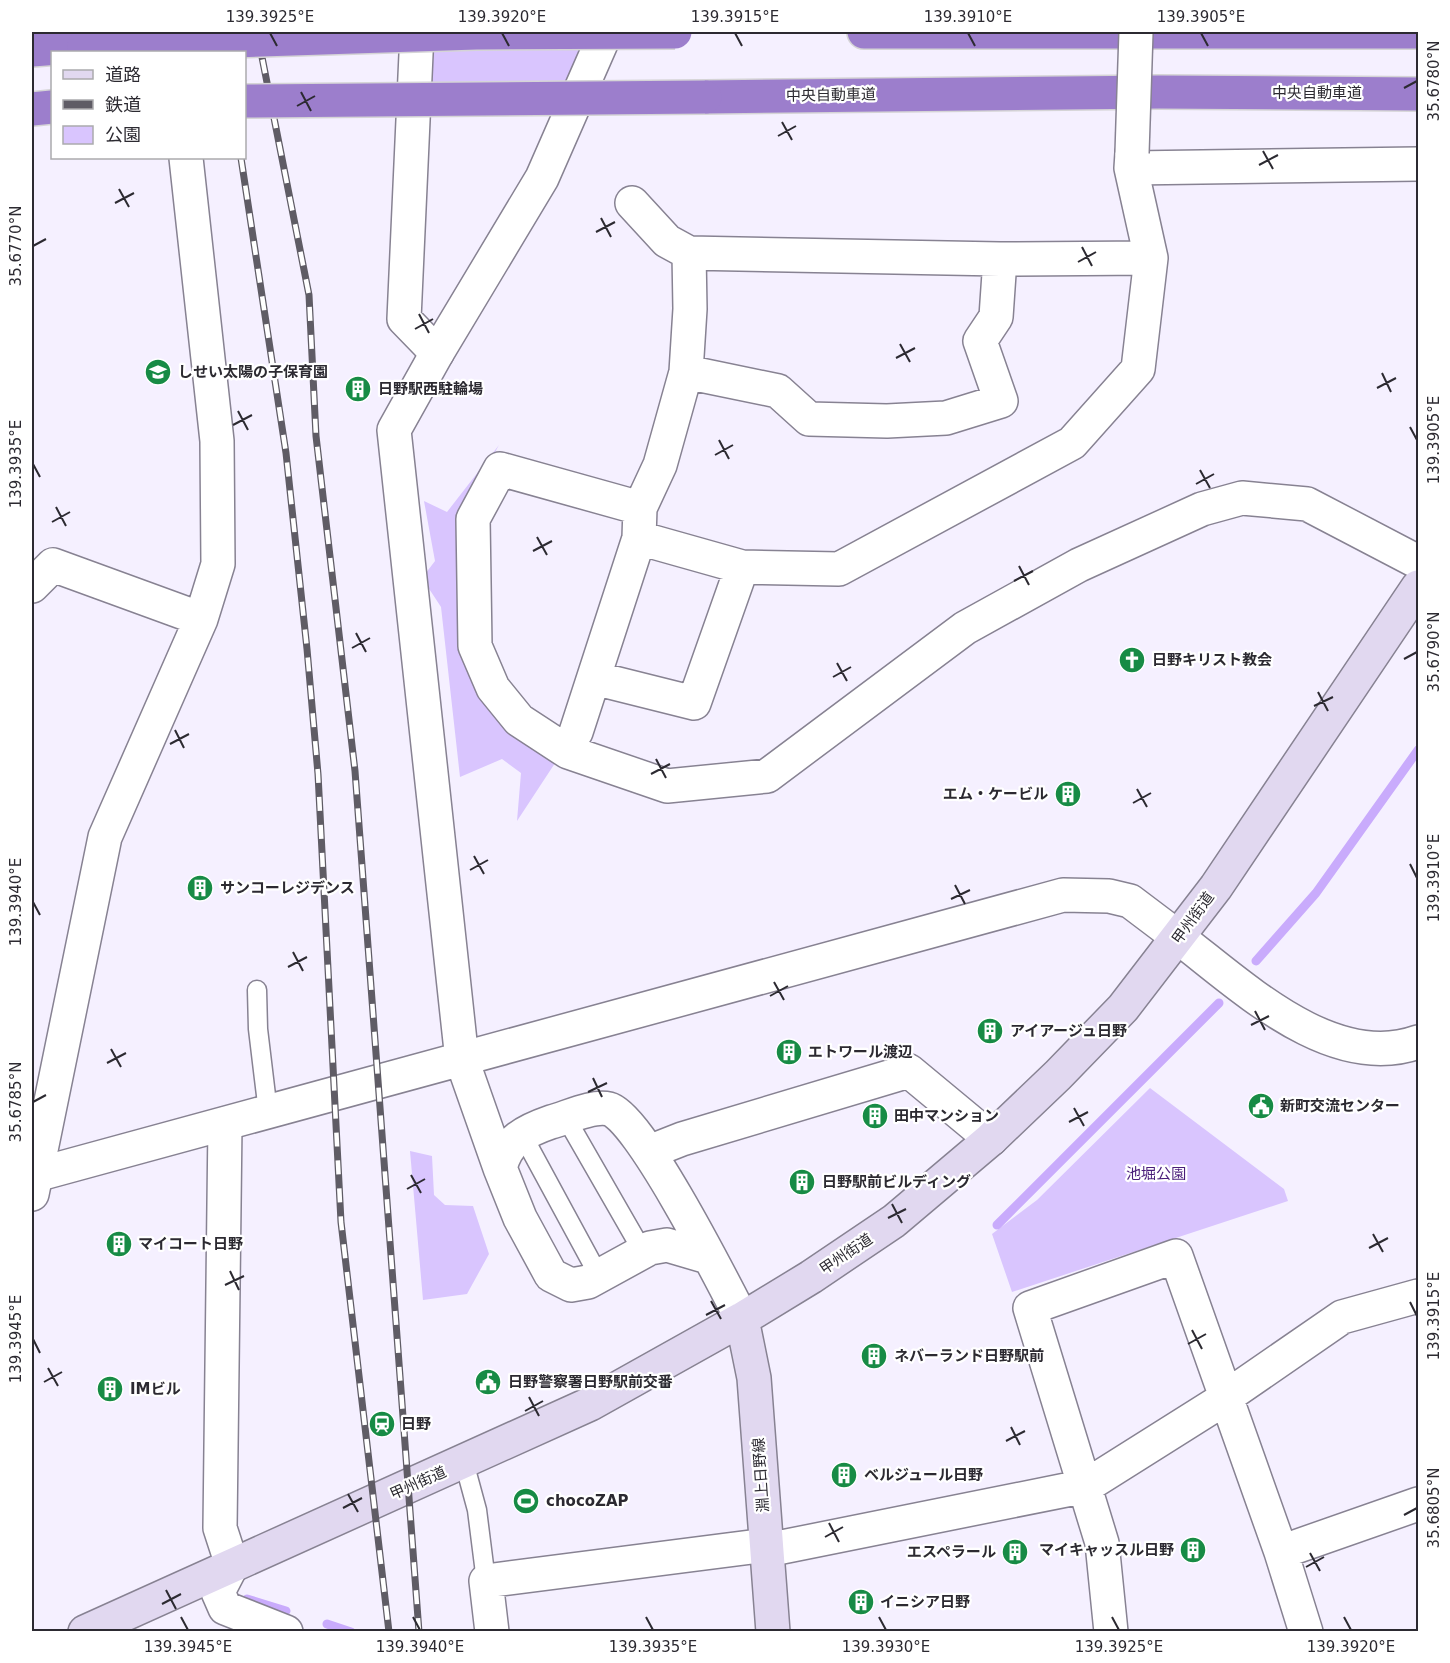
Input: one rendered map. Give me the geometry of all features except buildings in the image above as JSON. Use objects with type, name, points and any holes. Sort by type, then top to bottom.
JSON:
[{"type":"highway","points":[[32,50],[84,46],[476,33],[675,32]]},
{"type":"highway","points":[[864,32],[1419,32]]},
{"type":"highway","name":"中央自動車道","points":[[246,101],[1159,92],[1419,94]]},
{"type":"highway","points":[[32,108],[51,107]]},
{"type":"main road","name":"甲州街道","points":[[85,1632],[590,1404],[812,1277],[894,1221],[991,1139],[1058,1076],[1123,1008],[1179,938],[1419,587]]},
{"type":"main road","name":"淵上日野線","points":[[742,1319],[754,1378],[773,1632]]},
{"type":"street","points":[[165,32],[169,51]]},
{"type":"street","points":[[417,32],[404,319],[437,352]]},
{"type":"street","points":[[606,32],[542,178],[437,352],[394,430],[462,1060],[500,1168],[520,1218],[552,1275],[571,1285],[588,1282],[647,1250],[667,1245],[708,1257]]},
{"type":"street","points":[[1136,32],[1132,160],[1151,258],[1138,369],[1072,443],[839,569],[742,567],[640,523],[500,469],[473,519],[475,646],[493,688],[519,720],[568,752],[667,786],[767,776],[965,628],[1079,565],[1202,509],[1242,498],[1307,504],[1419,562]]},
{"type":"street","points":[[186,159],[217,441],[218,564],[201,619],[105,837],[39,1126],[33,1182],[268,1112],[1063,895],[1109,896],[1130,902],[1259,999],[1312,1033],[1346,1045],[1382,1048],[1419,1042]]},
{"type":"street","points":[[1132,160],[1419,164]]},
{"type":"street","points":[[632,203],[667,241],[689,253],[1000,259],[1151,258]]},
{"type":"street","points":[[576,732],[660,465],[686,372],[690,309],[689,253]]},
{"type":"street","points":[[686,372],[778,392],[808,419],[887,421],[946,418],[1001,400],[980,341],[996,317],[1000,259]]},
{"type":"street","points":[[32,586],[52,565],[201,619]]},
{"type":"street","points":[[594,678],[694,703],[742,567]]},
{"type":"street","points":[[649,1152],[682,1139],[909,1071],[991,1139]]},
{"type":"street","points":[[479,1108],[491,1118],[526,1132]]},
{"type":"street","points":[[500,1168],[512,1142],[526,1132],[566,1118],[608,1109],[621,1116],[649,1152],[742,1319]]},
{"type":"street","points":[[225,1124],[220,1528],[232,1565],[218,1592],[225,1608],[286,1632]]},
{"type":"street","points":[[647,1250],[663,1203],[665,1180]]},
{"type":"street","points":[[1112,1632],[1102,1543],[1030,1308],[1176,1256],[1224,1398],[1281,1552],[1306,1632]]},
{"type":"street","points":[[492,1632],[486,1581],[767,1548],[1086,1486],[1224,1398],[1342,1317],[1419,1296]]},
{"type":"street","points":[[1281,1552],[1419,1504]]},
{"type":"lane","points":[[257,990],[258,1029],[268,1112]]},
{"type":"lane","points":[[566,1118],[647,1250]]},
{"type":"lane","points":[[526,1132],[599,1276]]},
{"type":"lane","points":[[464,1462],[477,1510],[486,1581]]},
{"type":"green space","points":[[429,32],[592,32],[568,109],[420,111]]},
{"type":"green space","points":[[499,445],[461,512],[469,640],[561,754],[517,821],[521,773],[502,759],[460,777],[441,607],[422,578],[435,561],[424,501],[447,512]]},
{"type":"green space","name":"池堀公園","points":[[1150,1088],[1284,1189],[1288,1201],[1012,1292],[992,1234],[1037,1200]]},
{"type":"green space","points":[[410,1151],[432,1156],[434,1195],[445,1205],[473,1206],[489,1254],[467,1294],[423,1300]]},
{"type":"waterway","points":[[1256,961],[1316,893],[1418,750]]},
{"type":"waterway","points":[[997,1225],[1219,1003]]},
{"type":"waterway","points":[[247,1599],[286,1611]]},
{"type":"waterway","points":[[327,1624],[351,1632]]},
{"type":"railway","points":[[217,32],[221,51]]},
{"type":"railway","points":[[257,32],[309,295],[316,436],[355,771],[419,1632]]},
{"type":"railway","points":[[241,159],[286,453],[307,649],[318,774],[341,1222],[389,1632]]},
{"type":"place","name":"しせい太陽の子保育園","points":[[158,372]]},
{"type":"place","name":"日野駅西駐輪場","points":[[358,389]]},
{"type":"place","name":"日野キリスト教会","points":[[1132,660]]},
{"type":"place","name":"エム・ケービル","points":[[1068,794]]},
{"type":"place","name":"サンコーレジデンス","points":[[200,888]]},
{"type":"place","name":"アイアージュ日野","points":[[990,1031]]},
{"type":"place","name":"エトワール渡辺","points":[[789,1052]]},
{"type":"place","name":"新町交流センター","points":[[1261,1106]]},
{"type":"place","name":"田中マンション","points":[[875,1116]]},
{"type":"place","name":"日野駅前ビルディング","points":[[802,1182]]},
{"type":"place","name":"マイコート日野","points":[[119,1244]]},
{"type":"place","name":"ネバーランド日野駅前","points":[[874,1356]]},
{"type":"place","name":"日野警察署日野駅前交番","points":[[488,1382]]},
{"type":"place","name":"IMビル","points":[[110,1389]]},
{"type":"place","name":"日野","points":[[382,1424]]},
{"type":"place","name":"ベルジュール日野","points":[[844,1475]]},
{"type":"place","name":"chocoZAP","points":[[526,1501]]},
{"type":"place","name":"マイキャッスル日野","points":[[1193,1550]]},
{"type":"place","name":"エスペラール","points":[[1015,1552]]},
{"type":"place","name":"イニシア日野","points":[[861,1602]]}]
